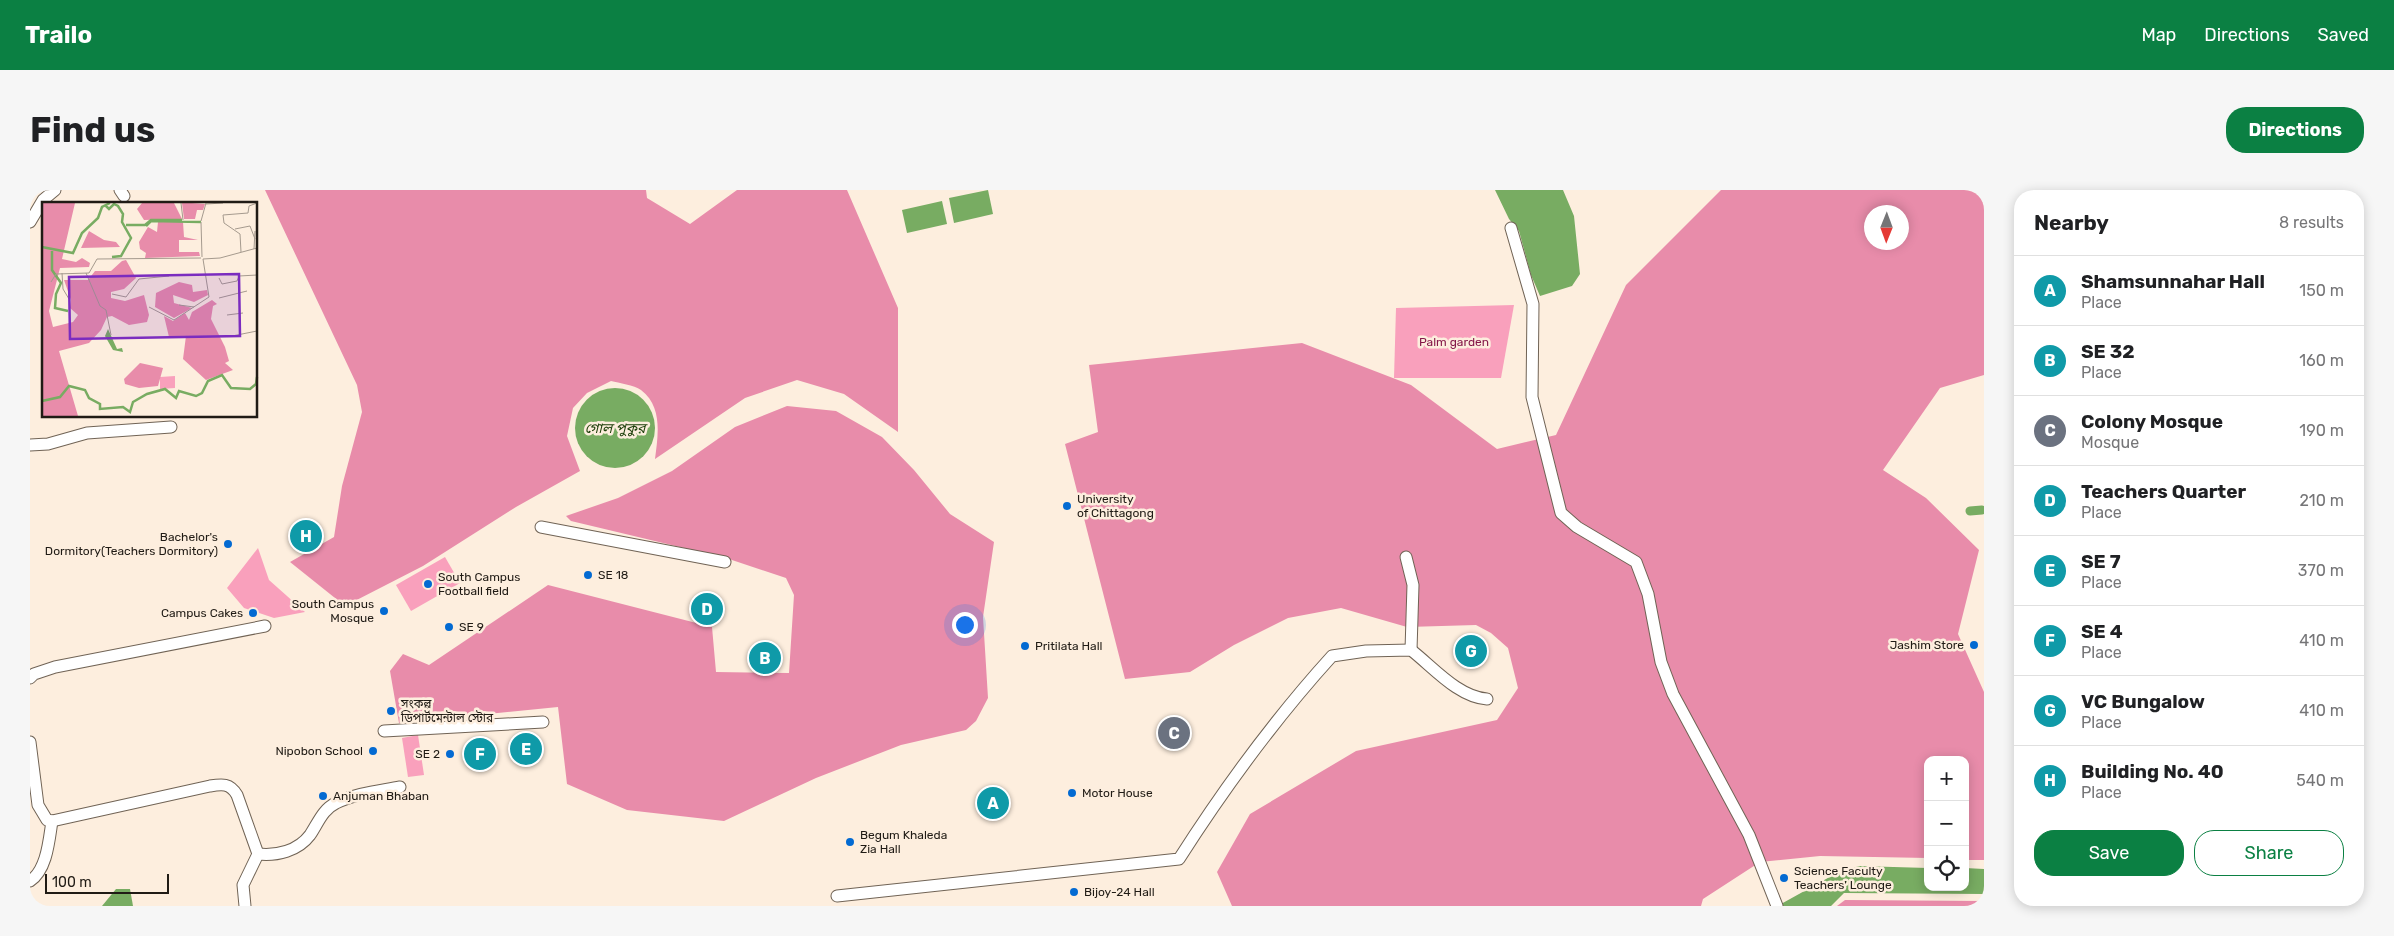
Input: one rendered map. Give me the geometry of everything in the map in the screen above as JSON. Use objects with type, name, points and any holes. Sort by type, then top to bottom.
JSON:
[{"type":"street","points":[[30,222],[43,200],[55,190]]},
{"type":"street","points":[[1511,228],[1533,304],[1532,397],[1561,513],[1577,527],[1636,562],[1648,594],[1662,662],[1673,694],[1749,835],[1778,906]]},
{"type":"street","points":[[30,445],[48,444],[88,433],[170,427]]},
{"type":"street","points":[[541,527],[725,562]]},
{"type":"street","points":[[1406,556],[1413,586],[1411,650]]},
{"type":"street","points":[[30,678],[34,674],[56,667],[264,626]]},
{"type":"street","points":[[837,896],[1179,859],[1225,788],[1264,735],[1332,656],[1366,651],[1411,650],[1463,691],[1479,699],[1487,699]]},
{"type":"street","points":[[384,731],[543,722]]},
{"type":"street","points":[[30,742],[38,805],[47,820],[52,821],[210,786],[226,784],[233,788],[258,854],[244,885],[245,906]]},
{"type":"street","points":[[258,854],[281,853],[303,842],[324,812],[336,803],[356,795],[400,787]]},
{"type":"street","points":[[30,881],[37,876],[48,848],[52,821]]},
{"type":"green space","name":"Palm garden","points":[[1514,305],[1501,378],[1394,378],[1396,308]]},
{"type":"green space","points":[[258,548],[269,580],[305,612],[274,618],[244,608],[227,588]]},
{"type":"green space","name":"South Campus Football field","points":[[445,557],[460,583],[411,611],[396,585]]},
{"type":"green space","points":[[418,735],[424,775],[408,777],[402,738]]},
{"type":"shaded area","points":[[265,190],[646,190],[647,198],[690,224],[737,190],[847,190],[898,308],[898,432],[844,394],[797,380],[745,398],[655,459],[658,431],[653,405],[648,397],[638,388],[611,381],[587,393],[573,408],[567,436],[580,471],[516,507],[423,566],[345,606],[290,562],[334,537],[342,486],[362,412],[357,385]]},
{"type":"shaded area","points":[[1721,190],[1984,190],[1984,375],[1940,388],[1883,470],[1926,498],[1979,550],[1958,634],[1984,692],[1984,860],[1969,860],[1969,756],[1924,756],[1924,858],[1820,856],[1760,862],[1703,899],[1701,906],[1232,906],[1217,872],[1250,814],[1356,751],[1497,720],[1518,688],[1508,648],[1491,633],[1476,625],[1407,627],[1341,608],[1288,618],[1234,645],[1190,672],[1125,679],[1065,444],[1098,432],[1089,365],[1302,343],[1411,385],[1497,449],[1556,435],[1626,285]]},
{"type":"shaded area","points":[[787,406],[836,411],[882,437],[914,470],[950,514],[994,542],[983,617],[988,698],[976,721],[966,730],[901,745],[816,778],[724,821],[627,810],[567,784],[558,707],[399,723],[390,671],[403,654],[429,665],[548,585],[712,627],[716,672],[789,673],[794,595],[786,578],[726,558],[571,521],[566,516],[618,498],[672,471],[735,427]]},
{"type":"shaded area","points":[[1845,900],[1984,901],[1984,906],[1837,906]]},
{"type":"water","points":[[988,190],[993,214],[954,223],[949,198]]},
{"type":"water","points":[[1495,190],[1563,190],[1574,216],[1580,274],[1572,286],[1540,296],[1531,275],[1519,231],[1509,219]]},
{"type":"water","points":[[942,201],[947,224],[907,233],[902,210]]},
{"type":"water","name":"গোল পুকুর","points":[[615,388],[630,391],[643,400],[652,413],[655,428],[652,443],[643,456],[630,465],[615,468],[600,465],[587,456],[578,443],[575,428],[578,413],[587,400],[600,391]]},
{"type":"water","points":[[1859,866],[1924,868],[1924,891],[1969,891],[1969,868],[1984,869],[1984,894],[1844,893],[1831,906],[1782,906],[1781,904],[1835,874]]},
{"type":"water","points":[[116,889],[130,889],[133,906],[102,906]]},
{"type":"waterway","points":[[1970,511],[1982,510]]},
{"type":"place","name":"University of Chittagong","points":[[1067,506]]},
{"type":"place","name":"Building No. 40","points":[[306,536]]},
{"type":"place","name":"Bachelor's Dormitory(Teachers Dormitory)","points":[[228,544]]},
{"type":"place","name":"SE 18","points":[[588,575]]},
{"type":"place","name":"South Campus Football field","points":[[428,584]]},
{"type":"place","name":"Teachers Quarter","points":[[707,609]]},
{"type":"place","name":"South Campus Mosque","points":[[384,611]]},
{"type":"place","name":"Campus Cakes","points":[[253,613]]},
{"type":"place","name":"SE 9","points":[[449,627]]},
{"type":"place","name":"Jashim Store","points":[[1974,645]]},
{"type":"place","name":"Pritilata Hall","points":[[1025,646]]},
{"type":"place","name":"VC Bungalow","points":[[1471,651]]},
{"type":"place","name":"SE 32","points":[[765,658]]},
{"type":"place","name":"সংকল্প ডিপার্টমেন্টাল স্টোর","points":[[391,711]]},
{"type":"place","name":"Colony Mosque","points":[[1174,733]]},
{"type":"place","name":"SE 7","points":[[526,749]]},
{"type":"place","name":"Nipobon School","points":[[373,751]]},
{"type":"place","name":"SE 2","points":[[450,754]]},
{"type":"place","name":"SE 4","points":[[480,754]]},
{"type":"place","name":"Motor House","points":[[1072,793]]},
{"type":"place","name":"Anjuman Bhaban","points":[[323,796]]},
{"type":"place","name":"Shamsunnahar Hall","points":[[993,803]]},
{"type":"place","name":"Begum Khaleda Zia Hall","points":[[850,842]]},
{"type":"place","name":"Science Faculty Teachers' Lounge","points":[[1784,878]]},
{"type":"place","name":"Bijoy-24 Hall","points":[[1074,892]]}]
